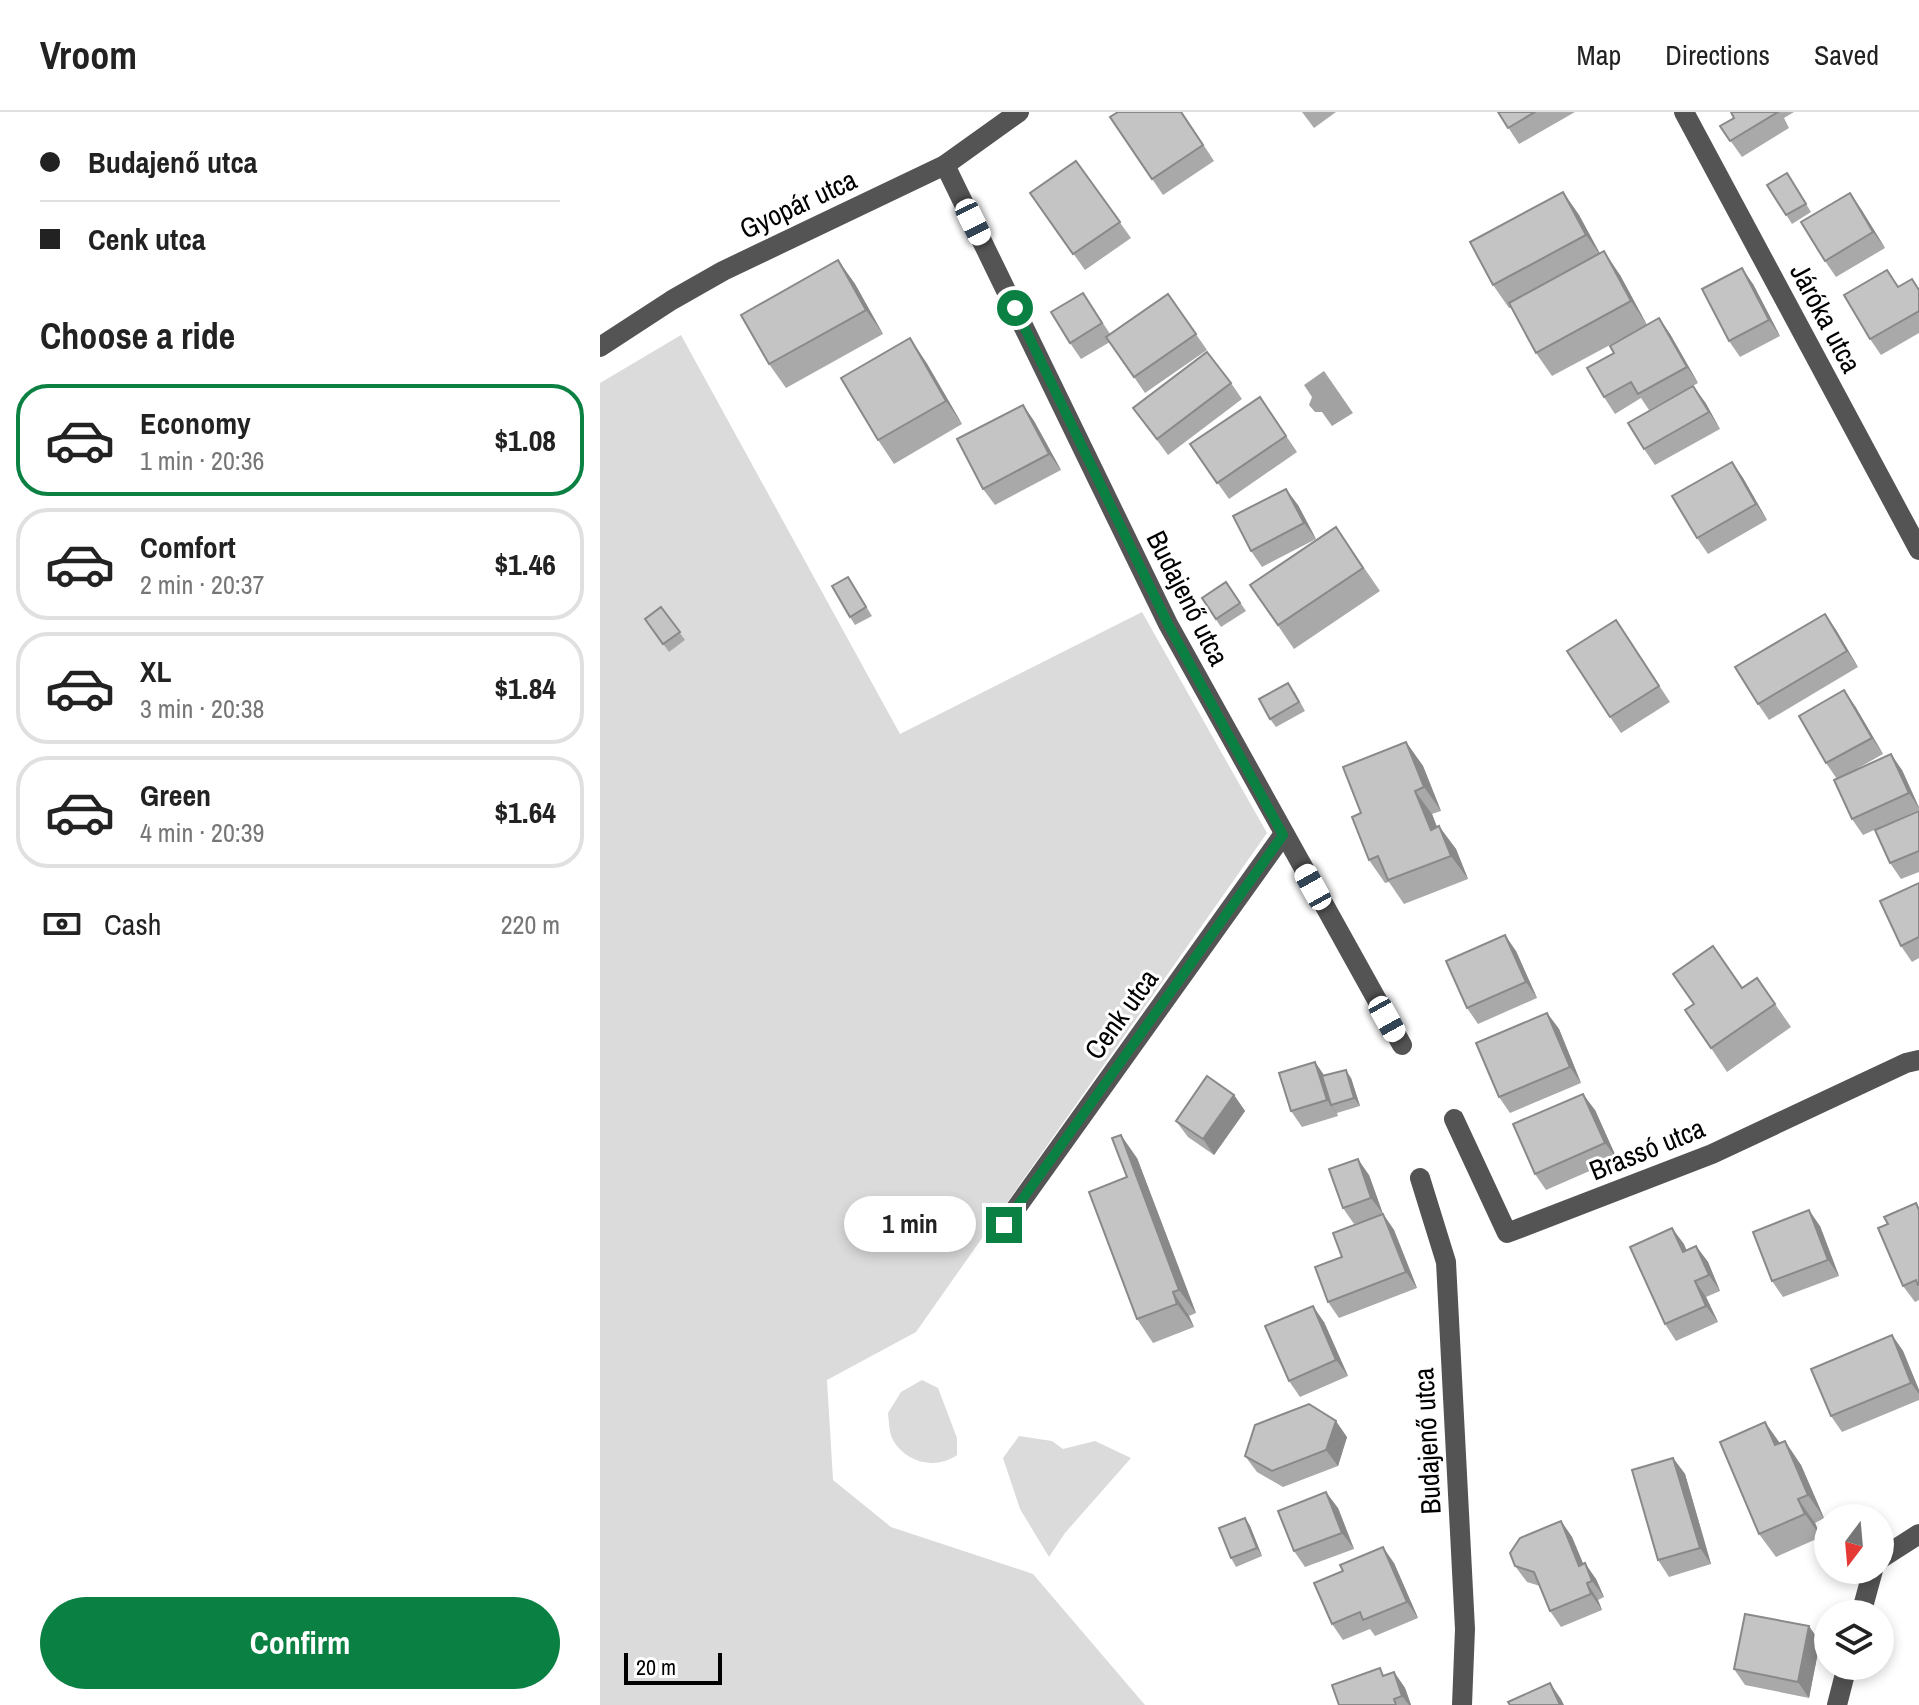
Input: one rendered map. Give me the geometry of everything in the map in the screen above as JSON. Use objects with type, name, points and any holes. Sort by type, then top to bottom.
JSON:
[{"type":"street","name":"Gyopár utca","points":[[600,347],[723,271],[945,165],[1019,112]]},
{"type":"street","name":"Járóka utca","points":[[1684,112],[1919,550]]},
{"type":"street","name":"Budajenő utca","points":[[945,165],[1168,624],[1402,1045]]},
{"type":"street","name":"Cenk utca","points":[[1004,1225],[1283,835]]},
{"type":"street","name":"Brassó utca","points":[[1454,1119],[1507,1233],[1712,1154],[1906,1063],[1919,1060]]},
{"type":"street","name":"Budajenő utca","points":[[1420,1178],[1446,1262],[1465,1629],[1462,1705]]},
{"type":"street","points":[[1894,1550],[1919,1534]]},
{"type":"street","points":[[1837,1705],[1843,1680]]},
{"type":"shaded area","points":[[681,335],[900,734],[1142,612],[1267,833],[916,1332],[827,1380],[833,1480],[891,1527],[1033,1574],[1145,1705],[600,1705],[600,383]]},
{"type":"shaded area","points":[[1324,371],[1353,413],[1332,426],[1322,412],[1315,412],[1309,405],[1312,397],[1304,385]]},
{"type":"shaded area","points":[[922,1380],[938,1388],[957,1438],[957,1455],[949,1460],[931,1463],[913,1459],[893,1440],[888,1413],[901,1392]]},
{"type":"shaded area","points":[[1019,1436],[1052,1441],[1063,1449],[1095,1441],[1131,1458],[1065,1533],[1049,1557],[1020,1509],[1003,1458]]},
{"type":"building","points":[[1118,112],[1181,112],[1203,145],[1152,179],[1110,117]]},
{"type":"building","points":[[1498,112],[1535,112],[1508,128]]},
{"type":"building","points":[[1731,112],[1778,112],[1730,141],[1720,126],[1734,118]]},
{"type":"building","points":[[1076,161],[1120,222],[1073,254],[1030,193]]},
{"type":"building","points":[[1787,173],[1806,204],[1786,215],[1767,185]]},
{"type":"building","points":[[1563,192],[1586,235],[1493,285],[1470,242]]},
{"type":"building","points":[[1850,193],[1873,232],[1825,261],[1801,222]]},
{"type":"building","points":[[1604,251],[1631,301],[1536,353],[1509,303]]},
{"type":"building","points":[[838,260],[866,310],[769,364],[741,315]]},
{"type":"building","points":[[1742,268],[1769,320],[1729,341],[1702,289]]},
{"type":"building","points":[[1887,270],[1898,287],[1912,279],[1919,290],[1919,311],[1870,339],[1844,295]]},
{"type":"building","points":[[1083,293],[1102,323],[1070,343],[1051,312]]},
{"type":"building","points":[[1168,294],[1196,334],[1134,377],[1106,337]]},
{"type":"building","points":[[1659,318],[1687,367],[1638,394],[1631,382],[1604,397],[1587,368],[1614,353],[1610,346]]},
{"type":"building","points":[[910,338],[946,401],[878,440],[841,378]]},
{"type":"building","points":[[1207,352],[1231,383],[1157,439],[1133,408]]},
{"type":"building","points":[[1693,386],[1709,412],[1644,449],[1628,423]]},
{"type":"building","points":[[1260,397],[1286,436],[1217,483],[1190,444]]},
{"type":"building","points":[[1023,405],[1049,454],[983,489],[957,439]]},
{"type":"building","points":[[1732,462],[1756,504],[1697,538],[1672,496]]},
{"type":"building","points":[[1286,489],[1304,523],[1251,551],[1233,516]]},
{"type":"building","points":[[1336,527],[1363,568],[1278,625],[1250,585]]},
{"type":"building","points":[[848,577],[866,607],[850,617],[832,586]]},
{"type":"building","points":[[1226,582],[1240,603],[1216,619],[1202,598]]},
{"type":"building","points":[[661,607],[680,632],[663,644],[645,619]]},
{"type":"building","points":[[1825,614],[1847,651],[1758,704],[1735,667]]},
{"type":"building","points":[[1616,620],[1659,686],[1610,717],[1567,651]]},
{"type":"building","points":[[1288,683],[1299,702],[1270,719],[1259,699]]},
{"type":"building","points":[[1844,690],[1872,738],[1826,763],[1799,716]]},
{"type":"building","points":[[1406,742],[1424,787],[1415,791],[1431,830],[1439,826],[1451,856],[1388,880],[1378,856],[1369,860],[1352,817],[1361,813],[1343,767]]},
{"type":"building","points":[[1891,754],[1909,793],[1852,819],[1834,780]]},
{"type":"building","points":[[1919,811],[1919,851],[1890,863],[1875,830]]},
{"type":"building","points":[[1919,883],[1919,937],[1901,946],[1880,901]]},
{"type":"building","points":[[1505,935],[1526,982],[1467,1008],[1446,961]]},
{"type":"building","points":[[1713,946],[1742,988],[1757,978],[1775,1004],[1711,1048],[1685,1010],[1694,1004],[1673,974]]},
{"type":"building","points":[[1547,1013],[1570,1067],[1499,1097],[1476,1043]]},
{"type":"building","points":[[1315,1062],[1327,1100],[1291,1111],[1279,1073]]},
{"type":"building","points":[[1346,1070],[1354,1098],[1331,1105],[1322,1076]]},
{"type":"building","points":[[1207,1076],[1234,1095],[1203,1139],[1176,1121]]},
{"type":"building","points":[[1583,1094],[1605,1143],[1535,1174],[1513,1124]]},
{"type":"building","points":[[1121,1135],[1179,1290],[1173,1292],[1177,1304],[1137,1319],[1089,1192],[1127,1177],[1112,1138]]},
{"type":"building","points":[[1358,1159],[1371,1198],[1343,1208],[1329,1169]]},
{"type":"building","points":[[1916,1203],[1919,1210],[1919,1285],[1916,1280],[1903,1286],[1878,1228],[1888,1224],[1884,1217]]},
{"type":"building","points":[[1809,1210],[1828,1260],[1772,1281],[1753,1232]]},
{"type":"building","points":[[1383,1214],[1406,1272],[1328,1302],[1315,1267],[1342,1257],[1333,1233]]},
{"type":"building","points":[[1672,1228],[1683,1252],[1696,1246],[1709,1275],[1695,1281],[1706,1306],[1665,1324],[1630,1247]]},
{"type":"building","points":[[1313,1306],[1336,1360],[1289,1381],[1265,1326]]},
{"type":"building","points":[[1892,1335],[1911,1383],[1831,1416],[1811,1369]]},
{"type":"building","points":[[1309,1404],[1336,1421],[1326,1450],[1272,1471],[1245,1456],[1255,1425]]},
{"type":"building","points":[[1765,1422],[1775,1445],[1785,1441],[1808,1495],[1798,1499],[1805,1514],[1759,1534],[1720,1442]]},
{"type":"building","points":[[1673,1458],[1700,1548],[1658,1560],[1632,1470]]},
{"type":"building","points":[[1326,1492],[1342,1533],[1294,1551],[1278,1511]]},
{"type":"building","points":[[1245,1518],[1257,1548],[1231,1558],[1219,1528]]},
{"type":"building","points":[[1561,1521],[1579,1566],[1585,1563],[1592,1581],[1587,1583],[1591,1594],[1550,1611],[1534,1572],[1515,1566],[1510,1553],[1520,1538]]},
{"type":"building","points":[[1383,1547],[1407,1602],[1363,1620],[1360,1612],[1332,1624],[1314,1583],[1343,1571],[1340,1565]]},
{"type":"building","points":[[1745,1614],[1809,1626],[1798,1682],[1734,1669]]},
{"type":"building","points":[[1380,1668],[1383,1676],[1394,1672],[1402,1696],[1394,1699],[1396,1705],[1339,1705],[1332,1685]]},
{"type":"building","points":[[1550,1683],[1560,1705],[1510,1705],[1508,1702]]},
{"type":"route","points":[[1004,1225],[1283,835],[1168,624],[1015,308]]}]
